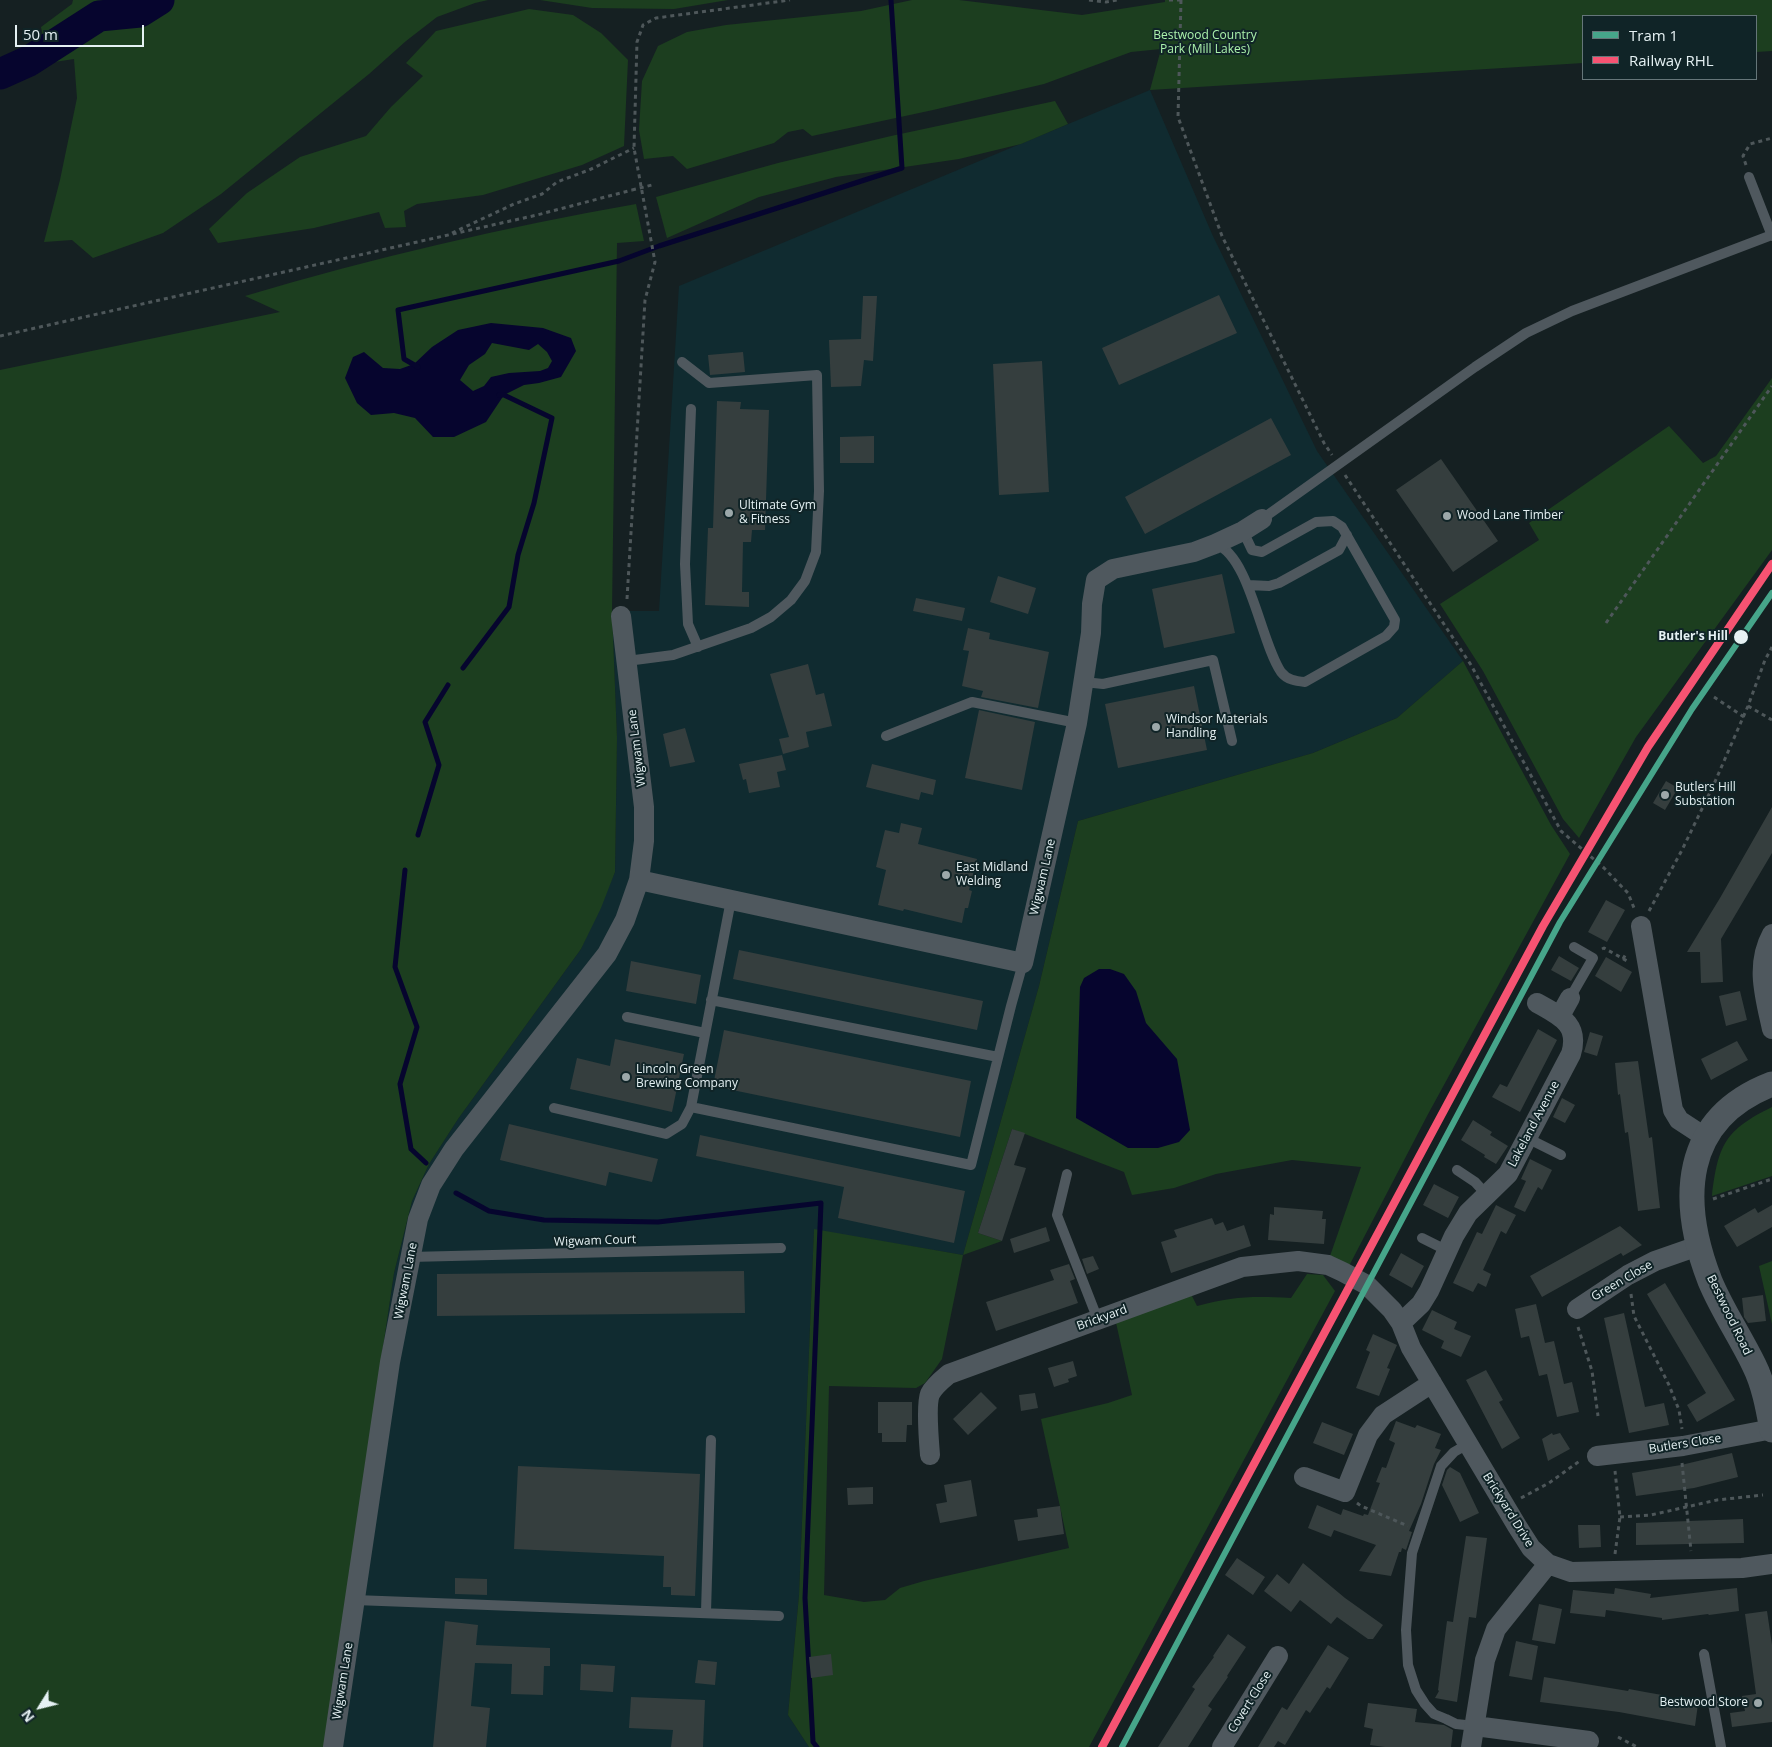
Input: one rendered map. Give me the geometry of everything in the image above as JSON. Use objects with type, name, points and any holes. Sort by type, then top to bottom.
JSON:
[{"type":"street","name":"Wigwam Lane","points":[[1023,963],[1077,723],[1092,633],[1092,604],[1096,580],[1113,569],[1194,552],[1243,531],[1262,519]]},
{"type":"street","name":"Wigwam Lane","points":[[333,1747],[390,1362],[418,1219],[432,1185],[454,1149],[607,954],[625,920],[639,880],[644,841],[644,807],[621,616]]},
{"type":"street","points":[[639,880],[1023,963]]},
{"type":"street","points":[[1637,917],[1649,974],[1672,1110],[1679,1120],[1706,1137]]},
{"type":"street","points":[[1772,934],[1766,944],[1762,960],[1762,983],[1772,1029]]},
{"type":"street","points":[[1560,1016],[1570,998]]},
{"type":"street","name":"Lakeland Avenue","points":[[1401,1323],[1425,1298],[1454,1236],[1468,1213],[1508,1174],[1570,1054],[1574,1044],[1570,1027],[1560,1016],[1537,1003]]},
{"type":"street","name":"Bestwood Road","points":[[1772,1084],[1748,1095],[1731,1108],[1716,1123],[1706,1137],[1698,1157],[1692,1182],[1691,1202],[1698,1246],[1710,1281],[1754,1365],[1765,1393],[1772,1429]]},
{"type":"street","name":"Green Close","points":[[1577,1309],[1628,1275],[1655,1261],[1698,1246]]},
{"type":"street","name":"Brickyard","points":[[930,1455],[928,1432],[930,1395],[949,1374],[1242,1267],[1298,1261],[1328,1265],[1343,1272]]},
{"type":"street","name":"Brickyard Drive","points":[[1343,1272],[1367,1285],[1392,1310],[1401,1323],[1411,1348],[1505,1507],[1531,1548],[1548,1564],[1571,1572],[1692,1570],[1742,1568],[1772,1564]]},
{"type":"street","points":[[1304,1477],[1344,1492],[1368,1435],[1383,1415],[1432,1382]]},
{"type":"street","name":"Butlers Close","points":[[1606,1454],[1683,1446],[1772,1429]]},
{"type":"street","points":[[1471,1747],[1485,1660],[1496,1629],[1548,1564]]},
{"type":"street","name":"Covert Close","points":[[1222,1747],[1278,1656]]},
{"type":"street","points":[[1474,1726],[1582,1743]]},
{"type":"lane","points":[[1262,519],[1526,333],[1572,311],[1772,235],[1749,177]]},
{"type":"lane","points":[[627,661],[673,655],[751,628],[771,617],[791,600],[805,581],[816,552],[819,491],[817,375],[709,383],[682,362]]},
{"type":"lane","points":[[691,409],[685,564],[688,624],[698,647]]},
{"type":"lane","points":[[1215,544],[1225,547],[1242,572],[1282,673],[1293,681],[1305,682],[1386,636],[1394,628],[1395,620],[1347,535],[1342,527],[1333,521],[1316,522],[1262,552],[1252,550],[1243,531]]},
{"type":"lane","points":[[1248,585],[1269,586],[1279,583],[1339,550],[1347,535]]},
{"type":"lane","points":[[1084,682],[1103,684],[1213,660],[1232,741]]},
{"type":"lane","points":[[886,736],[972,702],[1077,723]]},
{"type":"lane","points":[[554,1108],[666,1134],[682,1124],[691,1107],[731,900]]},
{"type":"lane","points":[[1570,998],[1592,958],[1574,946]]},
{"type":"lane","points":[[691,1107],[971,1165],[1023,963]]},
{"type":"lane","points":[[712,1000],[998,1057]]},
{"type":"lane","points":[[627,1017],[705,1032]]},
{"type":"lane","points":[[1527,1138],[1561,1155]]},
{"type":"lane","points":[[1457,1170],[1475,1182],[1487,1195]]},
{"type":"lane","points":[[1068,1174],[1058,1215],[1098,1320]]},
{"type":"lane","points":[[1422,1238],[1448,1251]]},
{"type":"lane","name":"Wigwam Court","points":[[410,1257],[781,1248]]},
{"type":"lane","points":[[706,1612],[711,1440]]},
{"type":"lane","points":[[1468,1444],[1454,1452],[1441,1466],[1414,1544],[1406,1630],[1408,1665],[1416,1690],[1425,1704],[1434,1714],[1456,1724],[1474,1726]]},
{"type":"lane","points":[[355,1600],[779,1616]]},
{"type":"lane","points":[[1704,1654],[1721,1747]]},
{"type":"path","points":[[621,616],[625,611],[629,592],[645,300],[655,262],[652,237],[634,148],[637,42],[643,25],[656,18],[790,0]]},
{"type":"path","points":[[1088,0],[1106,2],[1117,0]]},
{"type":"path","points":[[1169,0],[1180,0],[1178,117],[1222,236],[1324,443],[1471,665],[1561,830],[1604,868],[1628,893],[1637,917]]},
{"type":"path","points":[[1749,177],[1743,156],[1750,144],[1772,138]]},
{"type":"path","points":[[444,236],[514,204],[542,194],[557,182],[589,170],[634,148]]},
{"type":"path","points":[[0,336],[538,215],[652,185]]},
{"type":"path","points":[[1606,623],[1772,386]]},
{"type":"path","points":[[1637,917],[1682,850],[1744,717],[1764,660],[1772,647]]},
{"type":"path","points":[[1714,697],[1744,717]]},
{"type":"path","points":[[1748,706],[1772,720]]},
{"type":"path","points":[[1592,958],[1604,948],[1649,974]]},
{"type":"path","points":[[1707,1201],[1772,1180]]},
{"type":"path","points":[[1628,1275],[1634,1316],[1669,1385],[1679,1410],[1683,1438],[1682,1457],[1692,1570]]},
{"type":"path","points":[[1577,1309],[1580,1321],[1578,1324],[1592,1371],[1598,1416]]},
{"type":"path","points":[[1505,1507],[1549,1483],[1580,1461],[1606,1454],[1615,1466],[1620,1517],[1612,1571]]},
{"type":"path","points":[[1344,1492],[1361,1506],[1411,1527]]},
{"type":"path","points":[[1620,1517],[1651,1515],[1717,1500],[1763,1495]]},
{"type":"path","points":[[1618,1737],[1637,1747]]},
{"type":"shaded area","points":[[1150,90],[1212,234],[1317,451],[1463,661],[1397,718],[1313,753],[1078,821],[1039,986],[963,1255],[814,1230],[799,1595],[788,1715],[809,1747],[324,1747],[394,1273],[412,1201],[429,1164],[458,1119],[581,949],[615,872],[617,738],[612,611],[659,611],[679,286]]},
{"type":"shaded area","points":[[491,323],[543,328],[571,338],[576,351],[561,377],[524,385],[504,395],[486,422],[454,437],[433,437],[415,418],[394,413],[371,415],[357,403],[345,378],[353,357],[364,352],[383,368],[400,369],[414,364],[432,347],[458,330]],"holes":[[[492,343],[529,350],[538,344],[547,352],[552,361],[548,368],[540,371],[509,373],[491,377],[484,386],[473,391],[460,380],[469,365],[485,354]]]},
{"type":"shaded area","points":[[1099,969],[1110,969],[1124,974],[1136,991],[1146,1023],[1177,1059],[1190,1130],[1179,1142],[1158,1148],[1128,1148],[1076,1118],[1080,987],[1084,978]]},
{"type":"green space","points":[[73,0],[488,0],[437,17],[221,194],[163,233],[93,258],[72,240],[44,242],[60,180],[77,98],[74,59],[48,63],[41,27],[72,4]]},
{"type":"green space","points":[[540,0],[728,0],[674,9],[592,8]]},
{"type":"green space","name":"Bestwood Country Park (Mill Lakes)","points":[[912,0],[959,0],[1082,15],[1165,2],[1165,0],[1772,0],[1772,51],[1757,52],[1757,15],[1582,15],[1582,63],[1150,90],[1161,49],[1131,52],[1044,84],[933,110],[812,136],[803,129],[788,132],[774,143],[687,169],[673,156],[644,159],[639,130],[642,81],[658,46],[687,32],[726,25],[861,11]]},
{"type":"green space","points":[[529,9],[573,15],[601,33],[628,60],[624,146],[582,165],[483,195],[417,204],[404,211],[406,227],[385,228],[379,212],[314,228],[218,243],[209,229],[247,193],[300,157],[366,136],[391,107],[423,76],[406,63],[436,31]]},
{"type":"green space","points":[[1055,101],[1068,124],[1021,144],[959,159],[836,177],[759,197],[667,238],[656,197],[778,163],[891,136]]},
{"type":"green space","points":[[636,204],[644,241],[617,243],[612,611],[617,738],[615,872],[601,908],[581,949],[458,1119],[429,1164],[412,1201],[394,1273],[324,1747],[0,1747],[0,370],[280,312],[245,296],[439,244]]},
{"type":"green space","points":[[1772,378],[1772,550],[1636,737],[1579,838],[1563,819],[1483,671],[1440,604],[1539,540],[1529,523],[1669,426],[1703,463],[1716,456]]},
{"type":"green space","points":[[1463,661],[1551,825],[1570,854],[1427,1116],[1349,1266],[1330,1256],[1361,1167],[1292,1160],[1216,1174],[1174,1188],[1132,1195],[1124,1172],[1012,1129],[978,1233],[1002,1241],[963,1255],[1039,986],[1078,821],[1313,753],[1397,718]]},
{"type":"green space","points":[[1772,1107],[1772,1176],[1712,1196],[1717,1164],[1721,1151],[1727,1141],[1744,1123]]},
{"type":"green space","points":[[814,1229],[963,1255],[942,1359],[925,1383],[916,1388],[829,1386],[824,1595],[864,1602],[885,1600],[900,1588],[924,1581],[1069,1548],[1041,1419],[1108,1403],[1132,1395],[1115,1318],[1190,1292],[1197,1306],[1222,1300],[1244,1298],[1291,1298],[1307,1274],[1323,1275],[1335,1291],[1089,1747],[809,1747],[788,1715],[799,1595]]},
{"type":"green space","points":[[1772,1261],[1772,1324],[1759,1266]]},
{"type":"building","points":[[1219,295],[1237,333],[1119,385],[1102,348]]},
{"type":"building","points":[[863,296],[877,296],[873,361],[864,360],[861,386],[831,387],[829,340],[861,339]]},
{"type":"building","points":[[743,352],[745,372],[710,375],[708,355]]},
{"type":"building","points":[[1042,361],[1049,492],[999,495],[993,364]]},
{"type":"building","points":[[717,401],[741,402],[740,409],[769,410],[765,530],[752,530],[751,542],[743,542],[742,592],[749,592],[749,607],[705,605],[708,528],[713,528]]},
{"type":"building","points":[[1271,418],[1291,455],[1145,534],[1125,497]]},
{"type":"building","points":[[874,436],[874,463],[840,463],[840,437]]},
{"type":"building","name":"Wood Lane Timber","points":[[1441,459],[1498,541],[1453,572],[1396,490]]},
{"type":"building","points":[[1222,574],[1235,633],[1164,648],[1152,589]]},
{"type":"building","points":[[998,576],[1036,588],[1028,614],[990,602]]},
{"type":"building","points":[[916,598],[965,608],[962,621],[913,611]]},
{"type":"building","points":[[968,628],[990,633],[989,639],[1049,652],[1038,708],[981,697],[983,691],[962,686],[969,651],[963,650]]},
{"type":"building","points":[[808,664],[816,695],[824,693],[832,726],[806,732],[809,747],[783,754],[779,739],[789,737],[770,674]]},
{"type":"building","name":"Windsor Materials Handling","points":[[1194,686],[1207,750],[1118,768],[1105,704]]},
{"type":"building","points":[[979,710],[1035,722],[1022,790],[965,778]]},
{"type":"building","points":[[685,728],[695,762],[670,767],[663,734]]},
{"type":"building","points":[[782,755],[786,770],[777,772],[780,787],[749,793],[746,779],[743,780],[739,764]]},
{"type":"building","points":[[872,764],[936,780],[933,795],[921,792],[919,800],[866,787]]},
{"type":"building","name":"Butlers Hill Substation","points":[[1666,781],[1678,788],[1665,810],[1653,803]]},
{"type":"building","points":[[1772,807],[1772,853],[1721,939],[1723,982],[1701,983],[1700,952],[1687,952]]},
{"type":"building","points":[[901,823],[922,828],[918,844],[977,859],[969,890],[972,891],[968,908],[965,908],[962,923],[904,909],[903,911],[878,905],[886,870],[876,867],[885,830],[899,833]]},
{"type":"building","points":[[1606,900],[1625,910],[1607,942],[1588,932]]},
{"type":"building","points":[[739,950],[983,1001],[977,1030],[733,979]]},
{"type":"building","points":[[1559,956],[1579,968],[1571,981],[1551,970]]},
{"type":"building","points":[[1606,957],[1632,972],[1621,992],[1595,976]]},
{"type":"building","points":[[631,961],[701,975],[696,1004],[626,991]]},
{"type":"building","points":[[1740,991],[1747,1020],[1726,1026],[1719,996]]},
{"type":"building","points":[[1538,1029],[1557,1040],[1520,1112],[1492,1097],[1500,1084],[1507,1087]]},
{"type":"building","points":[[724,1030],[971,1081],[960,1137],[713,1086]]},
{"type":"building","points":[[1590,1032],[1603,1036],[1597,1056],[1584,1052]]},
{"type":"building","name":"Lincoln Green Brewing Company","points":[[615,1039],[684,1054],[672,1112],[570,1089],[577,1058],[610,1066]]},
{"type":"building","points":[[1737,1041],[1748,1060],[1711,1080],[1701,1059]]},
{"type":"building","points":[[1638,1061],[1649,1138],[1652,1137],[1660,1208],[1638,1211],[1628,1132],[1625,1133],[1620,1094],[1618,1095],[1615,1063]]},
{"type":"building","points":[[1562,1098],[1575,1105],[1565,1123],[1553,1117]]},
{"type":"building","points":[[1473,1120],[1492,1132],[1490,1135],[1508,1146],[1496,1164],[1461,1140]]},
{"type":"building","points":[[509,1124],[658,1159],[652,1182],[609,1172],[606,1186],[500,1160]]},
{"type":"building","points":[[1012,1129],[1025,1133],[1014,1165],[1026,1168],[1002,1241],[978,1233]]},
{"type":"building","points":[[700,1135],[965,1191],[954,1243],[838,1218],[844,1187],[696,1156]]},
{"type":"building","points":[[1530,1159],[1552,1170],[1542,1190],[1538,1187],[1525,1212],[1514,1207],[1526,1181],[1521,1179]]},
{"type":"building","points":[[1434,1184],[1459,1197],[1448,1218],[1423,1205]]},
{"type":"building","points":[[1496,1205],[1516,1215],[1506,1234],[1501,1231],[1483,1270],[1491,1274],[1486,1287],[1478,1283],[1473,1292],[1453,1283],[1477,1232],[1482,1234]]},
{"type":"building","points":[[1772,1205],[1772,1227],[1737,1247],[1724,1226],[1755,1208],[1758,1213]]},
{"type":"building","points":[[1274,1207],[1323,1211],[1322,1219],[1326,1219],[1324,1244],[1268,1240],[1270,1214],[1274,1215]]},
{"type":"building","points":[[1212,1218],[1215,1225],[1223,1222],[1227,1231],[1244,1225],[1251,1246],[1171,1273],[1161,1242],[1177,1237],[1174,1230]]},
{"type":"building","points":[[1620,1226],[1642,1245],[1623,1256],[1621,1253],[1542,1297],[1530,1276]]},
{"type":"building","points":[[1046,1227],[1050,1241],[1014,1253],[1010,1239]]},
{"type":"building","points":[[1401,1253],[1424,1266],[1412,1288],[1389,1275]]},
{"type":"building","points":[[1093,1256],[1099,1269],[1087,1274],[1082,1259]]},
{"type":"building","points":[[1069,1264],[1075,1279],[1070,1281],[1078,1303],[996,1331],[986,1302],[1054,1280],[1050,1270]]},
{"type":"building","points":[[744,1271],[745,1313],[437,1316],[437,1274]]},
{"type":"building","points":[[1665,1283],[1735,1400],[1697,1422],[1687,1405],[1706,1393],[1647,1294]]},
{"type":"building","points":[[1763,1295],[1766,1321],[1748,1323],[1744,1317],[1742,1298]]},
{"type":"building","points":[[1536,1304],[1545,1343],[1554,1341],[1564,1384],[1572,1382],[1579,1412],[1557,1417],[1547,1374],[1539,1376],[1529,1336],[1521,1338],[1515,1309]]},
{"type":"building","points":[[1432,1310],[1457,1322],[1454,1329],[1471,1336],[1461,1357],[1441,1348],[1444,1341],[1422,1330]]},
{"type":"building","points":[[1624,1313],[1645,1407],[1664,1403],[1669,1425],[1629,1433],[1604,1318]]},
{"type":"building","points":[[1373,1334],[1397,1345],[1387,1368],[1390,1369],[1379,1396],[1356,1388],[1370,1352],[1366,1350]]},
{"type":"building","points":[[1073,1361],[1077,1376],[1068,1379],[1069,1382],[1054,1387],[1048,1368]]},
{"type":"building","points":[[1486,1370],[1503,1400],[1499,1402],[1520,1438],[1502,1449],[1466,1380]]},
{"type":"building","points":[[981,1392],[997,1408],[968,1435],[953,1419]]},
{"type":"building","points":[[1035,1393],[1038,1408],[1021,1411],[1019,1395]]},
{"type":"building","points":[[878,1402],[912,1402],[912,1425],[907,1425],[906,1442],[882,1442],[882,1433],[878,1433]]},
{"type":"building","points":[[1396,1421],[1415,1428],[1417,1425],[1441,1434],[1435,1448],[1441,1450],[1409,1531],[1412,1532],[1406,1550],[1402,1548],[1401,1552],[1399,1552],[1391,1576],[1359,1571],[1376,1545],[1334,1530],[1331,1537],[1308,1528],[1317,1505],[1341,1515],[1343,1509],[1363,1516],[1364,1514],[1368,1515],[1380,1483],[1376,1482],[1382,1467],[1386,1468],[1395,1443],[1389,1440]]},
{"type":"building","points":[[1322,1422],[1353,1434],[1344,1455],[1313,1443]]},
{"type":"building","points":[[1552,1433],[1553,1435],[1560,1433],[1570,1449],[1548,1461],[1542,1439]]},
{"type":"building","points":[[1732,1453],[1738,1477],[1694,1488],[1636,1496],[1632,1473],[1681,1465]]},
{"type":"building","points":[[518,1466],[700,1474],[695,1596],[671,1595],[671,1587],[663,1587],[664,1556],[514,1549]]},
{"type":"building","points":[[1450,1467],[1460,1473],[1479,1513],[1460,1522],[1442,1485],[1447,1470]]},
{"type":"building","points":[[971,1480],[977,1516],[940,1523],[936,1504],[947,1502],[944,1485]]},
{"type":"building","points":[[873,1487],[873,1504],[848,1505],[847,1488]]},
{"type":"building","points":[[1060,1506],[1064,1534],[1018,1541],[1014,1520],[1038,1517],[1037,1509]]},
{"type":"building","points":[[1743,1519],[1744,1543],[1636,1545],[1636,1523]]},
{"type":"building","points":[[1578,1525],[1600,1525],[1601,1547],[1579,1548]]},
{"type":"building","points":[[1466,1536],[1487,1538],[1476,1618],[1469,1617],[1457,1702],[1435,1698],[1439,1691],[1447,1621],[1453,1622]]},
{"type":"building","points":[[1237,1558],[1265,1577],[1253,1595],[1225,1575]]},
{"type":"building","points":[[1303,1563],[1345,1598],[1383,1625],[1373,1639],[1368,1639],[1337,1617],[1331,1624],[1300,1600],[1291,1612],[1264,1591],[1277,1574],[1289,1584]]},
{"type":"building","points":[[455,1578],[487,1579],[487,1595],[455,1594]]},
{"type":"building","points":[[1615,1588],[1651,1594],[1650,1598],[1737,1588],[1739,1611],[1662,1620],[1662,1618],[1606,1610],[1605,1617],[1570,1613],[1573,1590],[1614,1594]]},
{"type":"building","points":[[1539,1604],[1562,1609],[1555,1644],[1532,1640]]},
{"type":"building","points":[[1767,1611],[1772,1645],[1772,1722],[1732,1727],[1730,1713],[1745,1711],[1742,1696],[1756,1694],[1745,1614]]},
{"type":"building","points":[[445,1621],[478,1625],[476,1645],[550,1648],[550,1666],[544,1666],[543,1695],[511,1694],[512,1664],[475,1663],[471,1706],[490,1708],[486,1747],[433,1747]]},
{"type":"building","points":[[1228,1634],[1246,1647],[1208,1706],[1212,1709],[1188,1747],[1158,1747],[1195,1689],[1192,1687]]},
{"type":"building","points":[[1516,1641],[1538,1646],[1532,1680],[1509,1676]]},
{"type":"building","points":[[1328,1645],[1349,1658],[1330,1689],[1327,1687],[1310,1713],[1306,1710],[1285,1745],[1278,1741],[1274,1747],[1258,1747],[1282,1707],[1287,1710]]},
{"type":"building","points":[[831,1654],[833,1675],[811,1678],[809,1657]]},
{"type":"building","points":[[698,1660],[717,1662],[715,1685],[695,1683]]},
{"type":"building","points":[[581,1664],[615,1666],[613,1692],[580,1690]]},
{"type":"building","points":[[1544,1677],[1628,1691],[1629,1689],[1698,1704],[1695,1726],[1619,1712],[1540,1702]]},
{"type":"building","points":[[631,1697],[705,1700],[703,1747],[671,1747],[673,1730],[629,1728]]},
{"type":"building","points":[[1368,1703],[1417,1709],[1415,1722],[1444,1725],[1453,1730],[1451,1747],[1385,1747],[1370,1745],[1373,1729],[1364,1727]]},
{"type":"waterway","points":[[0,74],[29,61],[99,16],[140,12],[159,0]]},
{"type":"waterway","points":[[418,367],[404,359],[398,310],[619,261],[659,246],[902,168],[891,0]]},
{"type":"waterway","points":[[463,668],[509,607],[518,555],[534,503],[552,418],[504,395],[499,395]]},
{"type":"waterway","points":[[418,835],[439,765],[425,722],[448,685]]},
{"type":"waterway","points":[[405,870],[395,967],[417,1027],[400,1084],[411,1149],[426,1163]]},
{"type":"waterway","points":[[456,1193],[489,1211],[544,1220],[658,1222],[821,1203],[805,1598],[813,1742],[817,1747]]},
{"type":"tram line","name":"1","points":[[1122,1747],[1560,922],[1692,709],[1772,593]]},
{"type":"rail line","name":"RHL","points":[[1102,1747],[1543,926],[1648,747],[1772,564]]},
{"type":"place","name":"Ultimate Gym & Fitness","points":[[729,513]]},
{"type":"place","name":"Wood Lane Timber","points":[[1447,516]]},
{"type":"place","name":"Butler's Hill","points":[[1741,637]]},
{"type":"place","name":"Windsor Materials Handling","points":[[1156,727]]},
{"type":"place","name":"Butlers Hill Substation","points":[[1665,795]]},
{"type":"place","name":"East Midland Welding","points":[[946,875]]},
{"type":"place","name":"Lincoln Green Brewing Company","points":[[626,1077]]},
{"type":"place","name":"Bestwood Store","points":[[1758,1703]]}]
